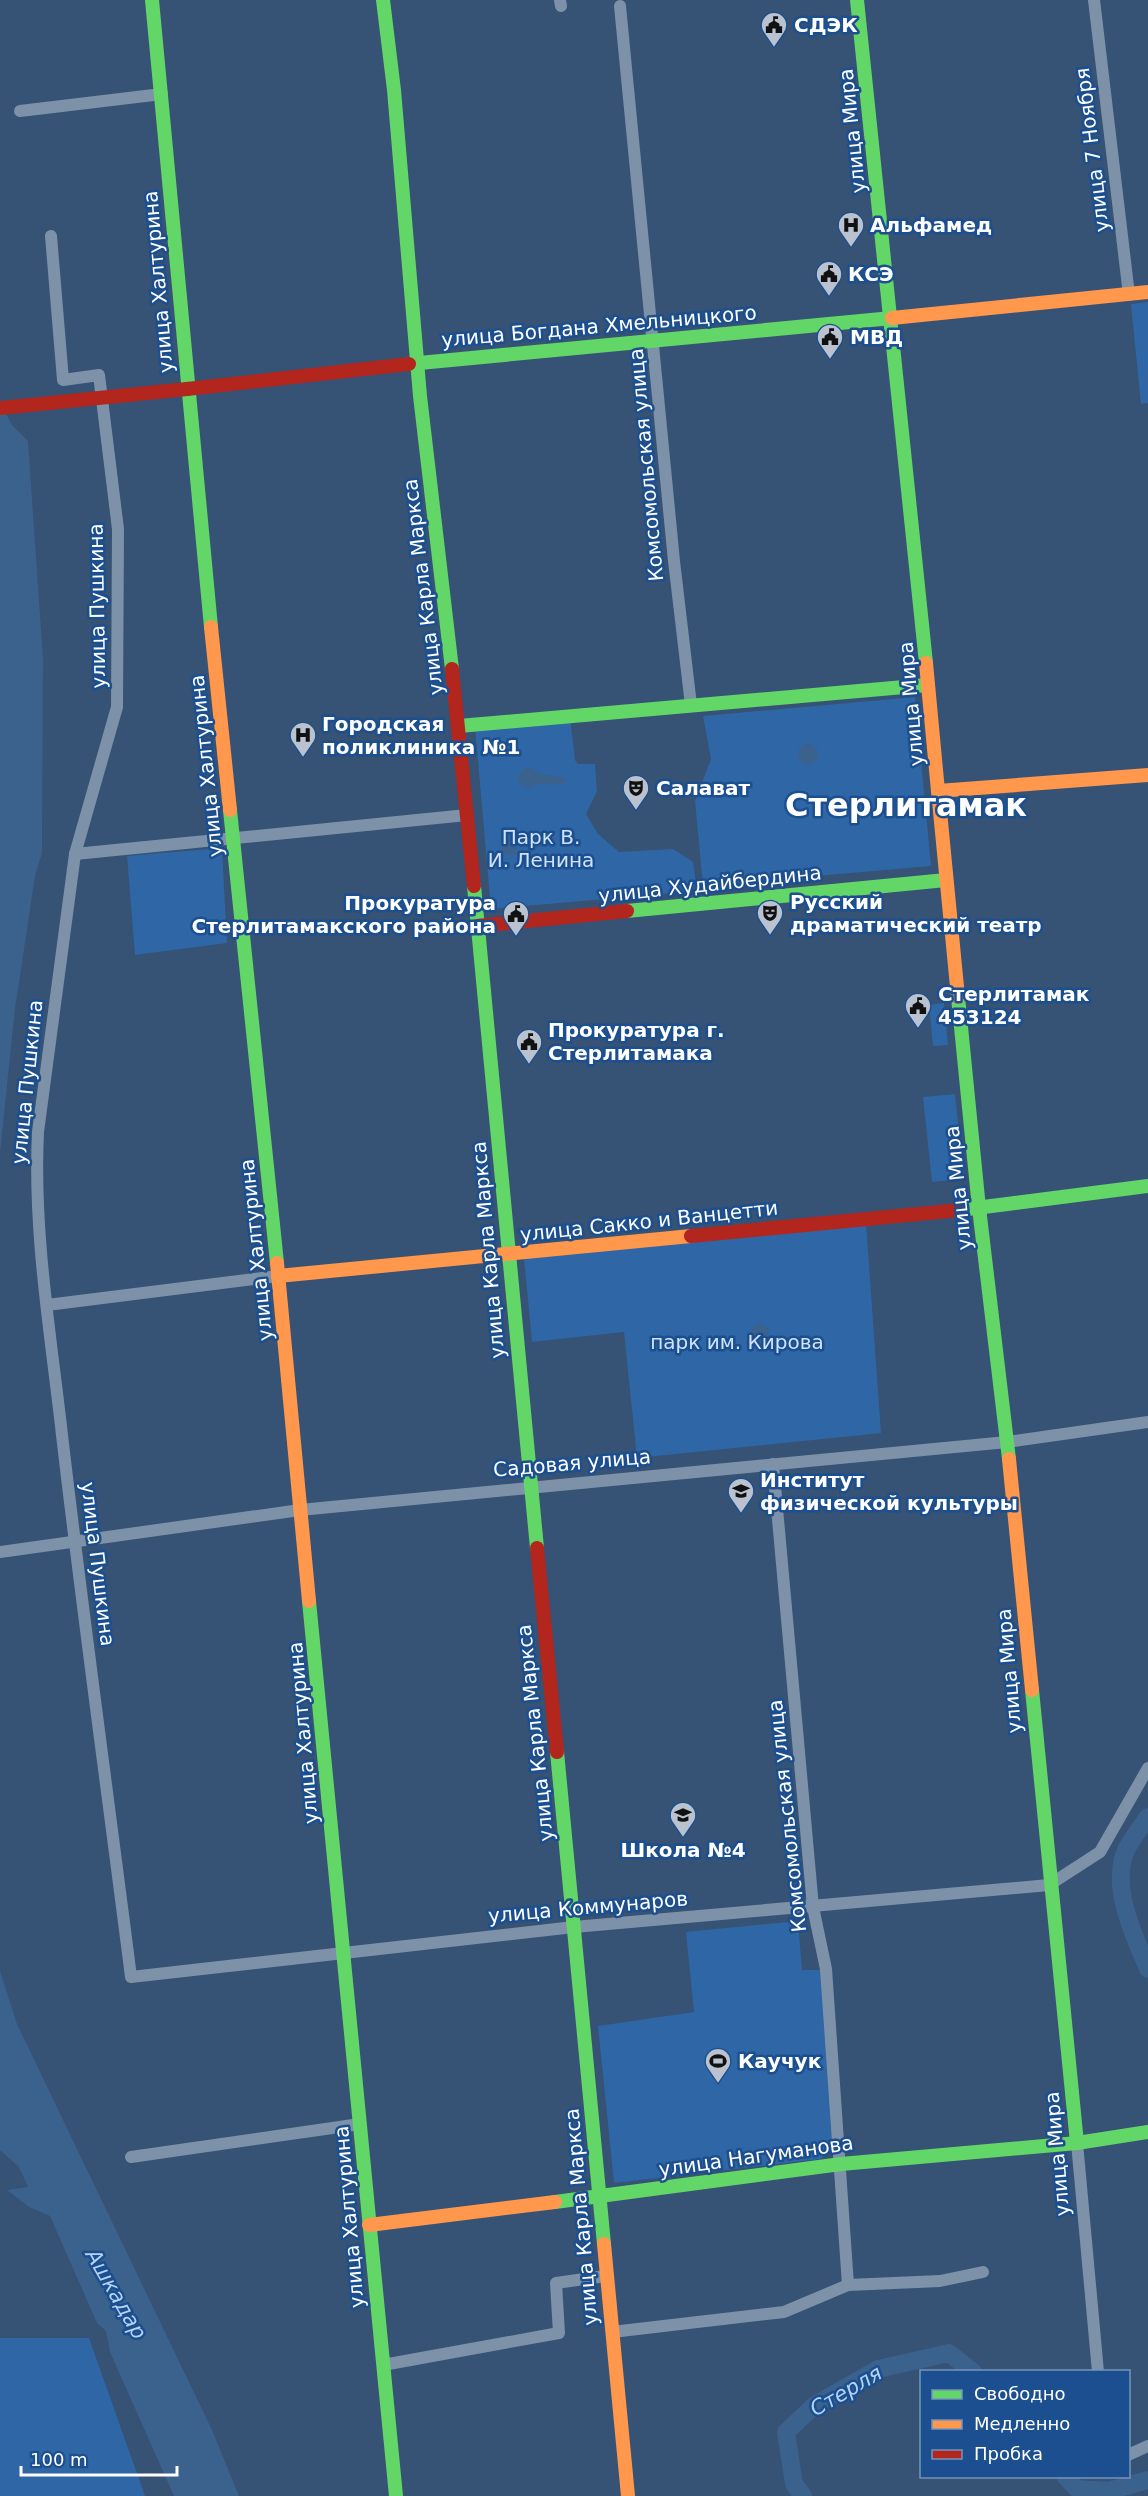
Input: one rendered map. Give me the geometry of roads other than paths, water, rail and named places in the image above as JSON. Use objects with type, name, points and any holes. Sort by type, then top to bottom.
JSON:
[{"type":"main road","name":"улица Халтурина","points":[[152,0],[187,389],[278,1276],[396,2496]]},
{"type":"main road","name":"улица Карла Маркса","points":[[383,0],[394,90],[417,363],[459,726],[628,2496]]},
{"type":"main road","name":"улица Мира","points":[[857,0],[926,644],[927,685],[979,1208],[1007,1442],[1049,1885],[1077,2143]]},
{"type":"main road","name":"улица Богдана Хмельницкого","points":[[0,408],[102,399],[417,363],[1148,292]]},
{"type":"main road","points":[[459,726],[927,685]]},
{"type":"main road","points":[[938,787],[1148,766]]},
{"type":"main road","points":[[938,787],[1148,776]]},
{"type":"main road","name":"улица Худайбердина","points":[[477,926],[946,880]]},
{"type":"main road","name":"улица Сакко и Ванцетти","points":[[278,1276],[979,1208],[1148,1186]]},
{"type":"main road","name":"улица Нагуманова","points":[[369,2225],[841,2164],[1077,2143],[1143,2133]]},
{"type":"street","name":"улица 7 Ноября","points":[[1094,0],[1129,295]]},
{"type":"street","name":"Комсомольская улица","points":[[620,6],[674,561],[691,705]]},
{"type":"street","points":[[21,111],[162,94]]},
{"type":"street","name":"улица Пушкина","points":[[51,236],[63,380],[99,375],[118,529],[117,707],[75,854],[38,1132],[36,1168],[47,1305],[131,1977]]},
{"type":"street","points":[[75,854],[467,815]]},
{"type":"street","name":"улица Сакко и Ванцетти","points":[[47,1305],[278,1276]]},
{"type":"street","name":"Садовая улица","points":[[0,1552],[300,1510],[530,1485],[1007,1442],[1148,1422]]},
{"type":"street","name":"Комсомольская улица","points":[[773,1464],[813,1907],[826,1969],[848,2285]]},
{"type":"street","points":[[1049,1885],[1100,1852],[1148,1768]]},
{"type":"street","name":"улица Коммунаров","points":[[131,1977],[343,1951],[574,1927],[1049,1885]]},
{"type":"street","points":[[131,2157],[360,2124]]},
{"type":"street","name":"улица Мира","points":[[1077,2143],[1098,2370]]},
{"type":"street","points":[[612,2332],[784,2312],[848,2285],[940,2281],[983,2272]]},
{"type":"street","points":[[383,2365],[559,2333],[556,2283],[606,2276]]},
{"type":"street","points":[[1130,2454],[1148,2446]]},
{"type":"water","points":[[0,402],[12,425],[28,441],[43,659],[42,853],[35,876],[15,1009],[0,1153]]},
{"type":"water","points":[[808,744],[815,747],[818,754],[815,761],[808,764],[801,761],[798,754],[801,747]]},
{"type":"water","points":[[529,767],[540,774],[563,777],[567,781],[561,784],[539,784],[526,787],[520,783],[519,777],[522,771]]},
{"type":"water","points":[[516,839],[517,855],[502,855],[502,840]]},
{"type":"water","points":[[760,1324],[766,1327],[769,1333],[766,1339],[760,1342],[754,1339],[751,1333],[754,1327]]},
{"type":"water","name":"Ашкадар","points":[[0,1971],[17,2024],[212,2430],[239,2496],[174,2496],[110,2352],[106,2331],[97,2323],[50,2216],[29,2207],[7,2190],[28,2187],[19,2167],[0,2150]]},
{"type":"waterway","name":"Стерля","points":[[1148,1817],[1127,1848],[1122,1862],[1121,1878],[1122,1894],[1130,1926],[1148,1969]]},
{"type":"waterway","name":"Стерля","points":[[803,2496],[794,2484],[786,2432],[815,2405],[878,2369],[949,2353],[970,2370]]},
{"type":"waterway","name":"Стерля","points":[[1067,2478],[1077,2489],[1109,2491],[1148,2480]]},
{"type":"place","name":"СДЭК","points":[[774,48]]},
{"type":"place","name":"Альфамед","points":[[851,248]]},
{"type":"place","name":"КСЭ","points":[[829,297]]},
{"type":"place","name":"МВД","points":[[830,360]]},
{"type":"place","name":"Городская поликлиника №1","points":[[303,758]]},
{"type":"place","name":"Салават","points":[[636,811]]},
{"type":"place","name":"Русский драматический театр","points":[[770,936]]},
{"type":"place","name":"Прокуратура Стерлитамакского района","points":[[516,937]]},
{"type":"place","name":"Стерлитамак 453124","points":[[918,1029]]},
{"type":"place","name":"Прокуратура г. Стерлитамака","points":[[529,1065]]},
{"type":"place","name":"Институт физической культуры","points":[[741,1514]]},
{"type":"place","name":"Школа №4","points":[[683,1838]]},
{"type":"place","name":"Каучук","points":[[718,2084]]},
{"type":"district","name":"Стерлитамак","points":[[906,805]]},
{"type":"park label","name":"Парк В. И. Ленина","points":[[541,848]]},
{"type":"park label","name":"парк им. Кирова","points":[[737,1342]]}]
